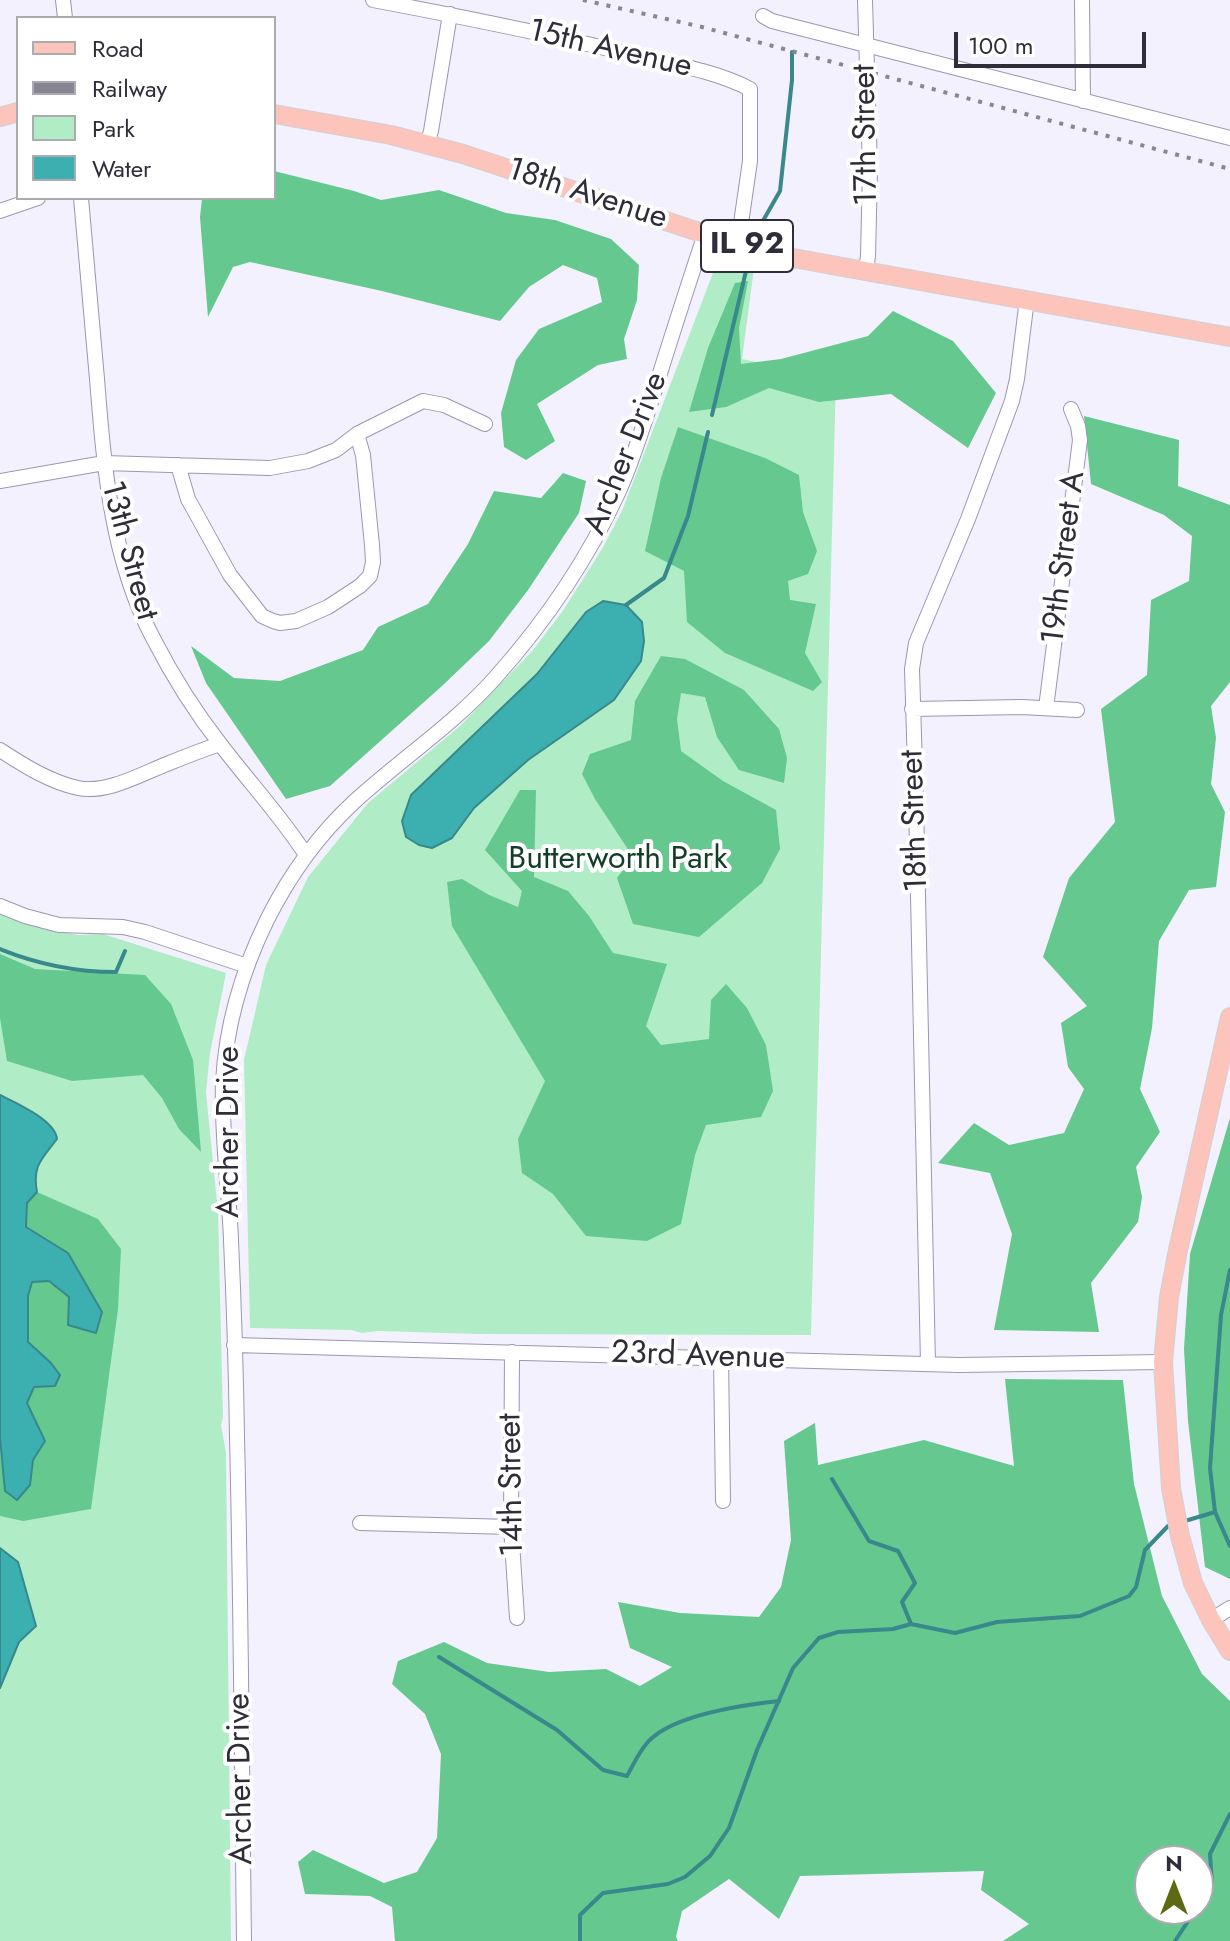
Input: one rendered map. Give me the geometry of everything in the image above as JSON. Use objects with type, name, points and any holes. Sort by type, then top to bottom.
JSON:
[{"type":"main road","name":"18th Avenue","points":[[276,114],[391,135],[463,154],[705,234],[793,258],[1230,337]]},
{"type":"main road","points":[[1230,1017],[1178,1250],[1169,1297],[1163,1362],[1168,1452],[1180,1536],[1193,1583],[1221,1619],[1230,1651]]},
{"type":"street","name":"15th Avenue","points":[[373,0],[524,29],[682,66],[750,89],[750,161],[738,244]]},
{"type":"street","name":"17th Street","points":[[865,0],[870,170],[866,270]]},
{"type":"street","points":[[1082,0],[1083,101]]},
{"type":"street","points":[[427,144],[450,14]]},
{"type":"street","points":[[763,16],[772,21],[1230,138]]},
{"type":"street","points":[[0,211],[32,200]]},
{"type":"street","name":"13th Street","points":[[81,200],[104,463],[118,539],[135,597],[168,665],[220,744],[284,821],[306,855]]},
{"type":"street","name":"Archer Drive","points":[[244,1941],[237,1436],[231,1237],[223,1117],[223,1084],[231,1019],[247,966],[279,897],[306,855],[352,804],[448,723],[491,682],[517,653],[565,588],[621,486],[705,234]]},
{"type":"street","name":"18th Street","points":[[928,1364],[912,669],[916,643],[968,519],[1012,401],[1027,299]]},
{"type":"street","points":[[0,481],[104,463],[270,468],[296,464],[336,450],[357,434],[423,401],[444,405],[485,424]]},
{"type":"street","name":"19th Street A","points":[[1046,708],[1080,440],[1071,409]]},
{"type":"street","points":[[178,465],[188,499],[230,575],[262,616],[280,623],[296,621],[328,607],[370,576],[372,545],[363,455],[357,434]]},
{"type":"street","points":[[912,709],[1077,710]]},
{"type":"street","points":[[0,750],[50,778],[87,788],[116,784],[220,744]]},
{"type":"street","points":[[0,906],[59,925],[123,927],[145,932],[247,966]]},
{"type":"street","name":"23rd Avenue","points":[[234,1345],[928,1364],[1163,1362]]},
{"type":"street","name":"14th Street","points":[[512,1352],[511,1527],[517,1618]]},
{"type":"street","points":[[721,1357],[723,1501]]},
{"type":"street","points":[[360,1523],[511,1527]]},
{"type":"street","points":[[1221,1619],[1230,1608]]},
{"type":"green space","points":[[276,172],[381,200],[439,190],[506,213],[555,220],[611,239],[639,265],[637,300],[624,339],[627,359],[598,365],[537,404],[555,441],[526,460],[504,447],[501,413],[516,360],[539,329],[602,302],[597,278],[563,265],[529,287],[500,321],[250,262],[233,267],[208,317],[200,217],[202,200],[276,200]]},
{"type":"green space","name":"Butterworth Park","points":[[716,265],[754,268],[742,359],[836,379],[811,1335],[362,1333],[351,1330],[250,1328],[244,1060],[266,965],[308,877],[368,803],[460,726],[533,650],[562,612],[622,511]]},
{"type":"green space","points":[[748,281],[739,328],[741,364],[781,359],[868,336],[893,311],[953,341],[996,393],[968,448],[891,394],[819,402],[769,388],[726,407],[689,412],[708,348],[735,283]]},
{"type":"green space","points":[[1084,416],[1179,440],[1178,486],[1230,505],[1230,682],[1211,706],[1216,738],[1211,784],[1225,812],[1216,887],[1189,890],[1159,941],[1152,1028],[1140,1089],[1160,1132],[1136,1167],[1142,1197],[1138,1222],[1091,1283],[1099,1332],[994,1330],[1012,1234],[990,1173],[938,1163],[974,1123],[1009,1145],[1064,1133],[1084,1089],[1068,1067],[1061,1023],[1087,1006],[1043,957],[1069,878],[1115,822],[1101,709],[1147,675],[1151,600],[1189,581],[1192,536],[1164,515],[1091,484]]},
{"type":"green space","points":[[678,427],[765,458],[799,475],[803,512],[817,551],[808,574],[788,581],[790,600],[816,604],[805,653],[822,682],[813,691],[725,653],[687,622],[684,571],[645,551],[661,478]]},
{"type":"green space","points":[[563,473],[586,481],[579,513],[528,590],[489,641],[330,786],[286,799],[206,683],[191,646],[234,678],[280,681],[363,650],[378,627],[428,604],[468,544],[494,491],[541,498]]},
{"type":"green space","points":[[661,656],[685,659],[744,690],[779,729],[787,758],[784,783],[739,770],[717,737],[705,697],[681,693],[677,719],[681,751],[723,781],[776,810],[780,849],[762,883],[699,937],[633,924],[617,878],[633,857],[582,774],[590,754],[631,740],[635,701]]},
{"type":"green space","points":[[520,790],[536,790],[534,877],[568,891],[613,953],[667,964],[646,1026],[661,1045],[709,1039],[711,1000],[726,984],[747,1008],[766,1045],[773,1091],[761,1117],[706,1125],[695,1155],[681,1224],[647,1241],[586,1236],[553,1194],[522,1173],[518,1139],[545,1081],[452,926],[447,882],[462,879],[518,907],[522,891],[485,850]]},
{"type":"green space","points":[[0,912],[54,930],[78,935],[103,934],[226,973],[210,1053],[206,1092],[218,1212],[221,1425],[226,1453],[231,1941],[0,1941]]},
{"type":"green space","points":[[0,954],[35,969],[145,975],[171,1004],[193,1060],[201,1152],[179,1129],[162,1098],[143,1075],[72,1081],[7,1061],[0,1018]]},
{"type":"green space","points":[[1230,1118],[1230,1579],[1205,1567],[1188,1421],[1184,1349],[1190,1254]]},
{"type":"green space","points":[[37,1192],[98,1219],[121,1249],[118,1309],[91,1509],[23,1521],[0,1516],[0,1437],[5,1490],[30,1485],[33,1460],[45,1441],[26,1403],[51,1363],[28,1343],[28,1296],[32,1282],[49,1281],[69,1297],[102,1313],[68,1253],[26,1227],[27,1203]]},
{"type":"green space","points":[[1005,1379],[1123,1380],[1134,1484],[1162,1596],[1202,1674],[1230,1701],[1230,1941],[1003,1941],[1029,1924],[981,1890],[984,1871],[800,1876],[779,1919],[729,1879],[682,1911],[676,1937],[678,1941],[395,1941],[392,1907],[370,1896],[305,1894],[298,1862],[313,1850],[384,1883],[417,1872],[437,1838],[441,1754],[425,1714],[392,1684],[398,1661],[444,1642],[487,1663],[549,1672],[606,1669],[640,1686],[672,1667],[630,1648],[618,1602],[680,1613],[759,1617],[781,1587],[791,1540],[784,1441],[815,1423],[818,1465],[924,1440],[1014,1466]]},
{"type":"water","points":[[603,601],[626,605],[642,622],[644,641],[641,661],[614,700],[528,760],[474,808],[452,838],[432,848],[406,837],[402,821],[411,795],[537,674],[586,612]]},
{"type":"water","points":[[0,1095],[34,1113],[55,1132],[57,1139],[37,1169],[37,1192],[27,1203],[26,1227],[68,1253],[102,1312],[96,1333],[68,1325],[69,1297],[49,1281],[32,1282],[28,1296],[28,1342],[60,1375],[55,1386],[34,1387],[27,1403],[45,1441],[33,1460],[30,1485],[17,1500],[5,1491],[0,1437]]},
{"type":"water","points":[[0,1548],[18,1562],[36,1626],[19,1642],[0,1688]]},
{"type":"waterway","points":[[760,226],[780,191],[792,80],[792,52]]},
{"type":"waterway","points":[[712,415],[746,271]]},
{"type":"waterway","points":[[626,605],[664,578],[688,516],[708,432]]},
{"type":"waterway","points":[[0,949],[57,966],[116,972],[125,951]]},
{"type":"waterway","points":[[1230,1270],[1221,1315],[1210,1468],[1215,1512],[1230,1546]]},
{"type":"waterway","points":[[832,1479],[869,1541],[898,1551],[915,1583],[902,1602],[911,1624]]},
{"type":"waterway","points":[[1185,1521],[1215,1512]]},
{"type":"waterway","points":[[580,1941],[580,1915],[603,1893],[668,1884],[685,1877],[710,1856],[729,1828],[757,1750],[793,1668],[819,1638],[838,1632],[893,1629],[911,1624],[955,1633],[997,1622],[1080,1616],[1129,1596],[1136,1587],[1145,1550],[1172,1525]]},
{"type":"waterway","points":[[439,1657],[557,1730],[603,1770],[627,1776],[647,1743],[673,1725],[708,1713],[779,1701]]},
{"type":"waterway","points":[[1214,1846],[1230,1814]]},
{"type":"waterway","points":[[1175,1941],[1186,1925]]},
{"type":"railway","points":[[583,0],[702,27],[1230,169]]}]
